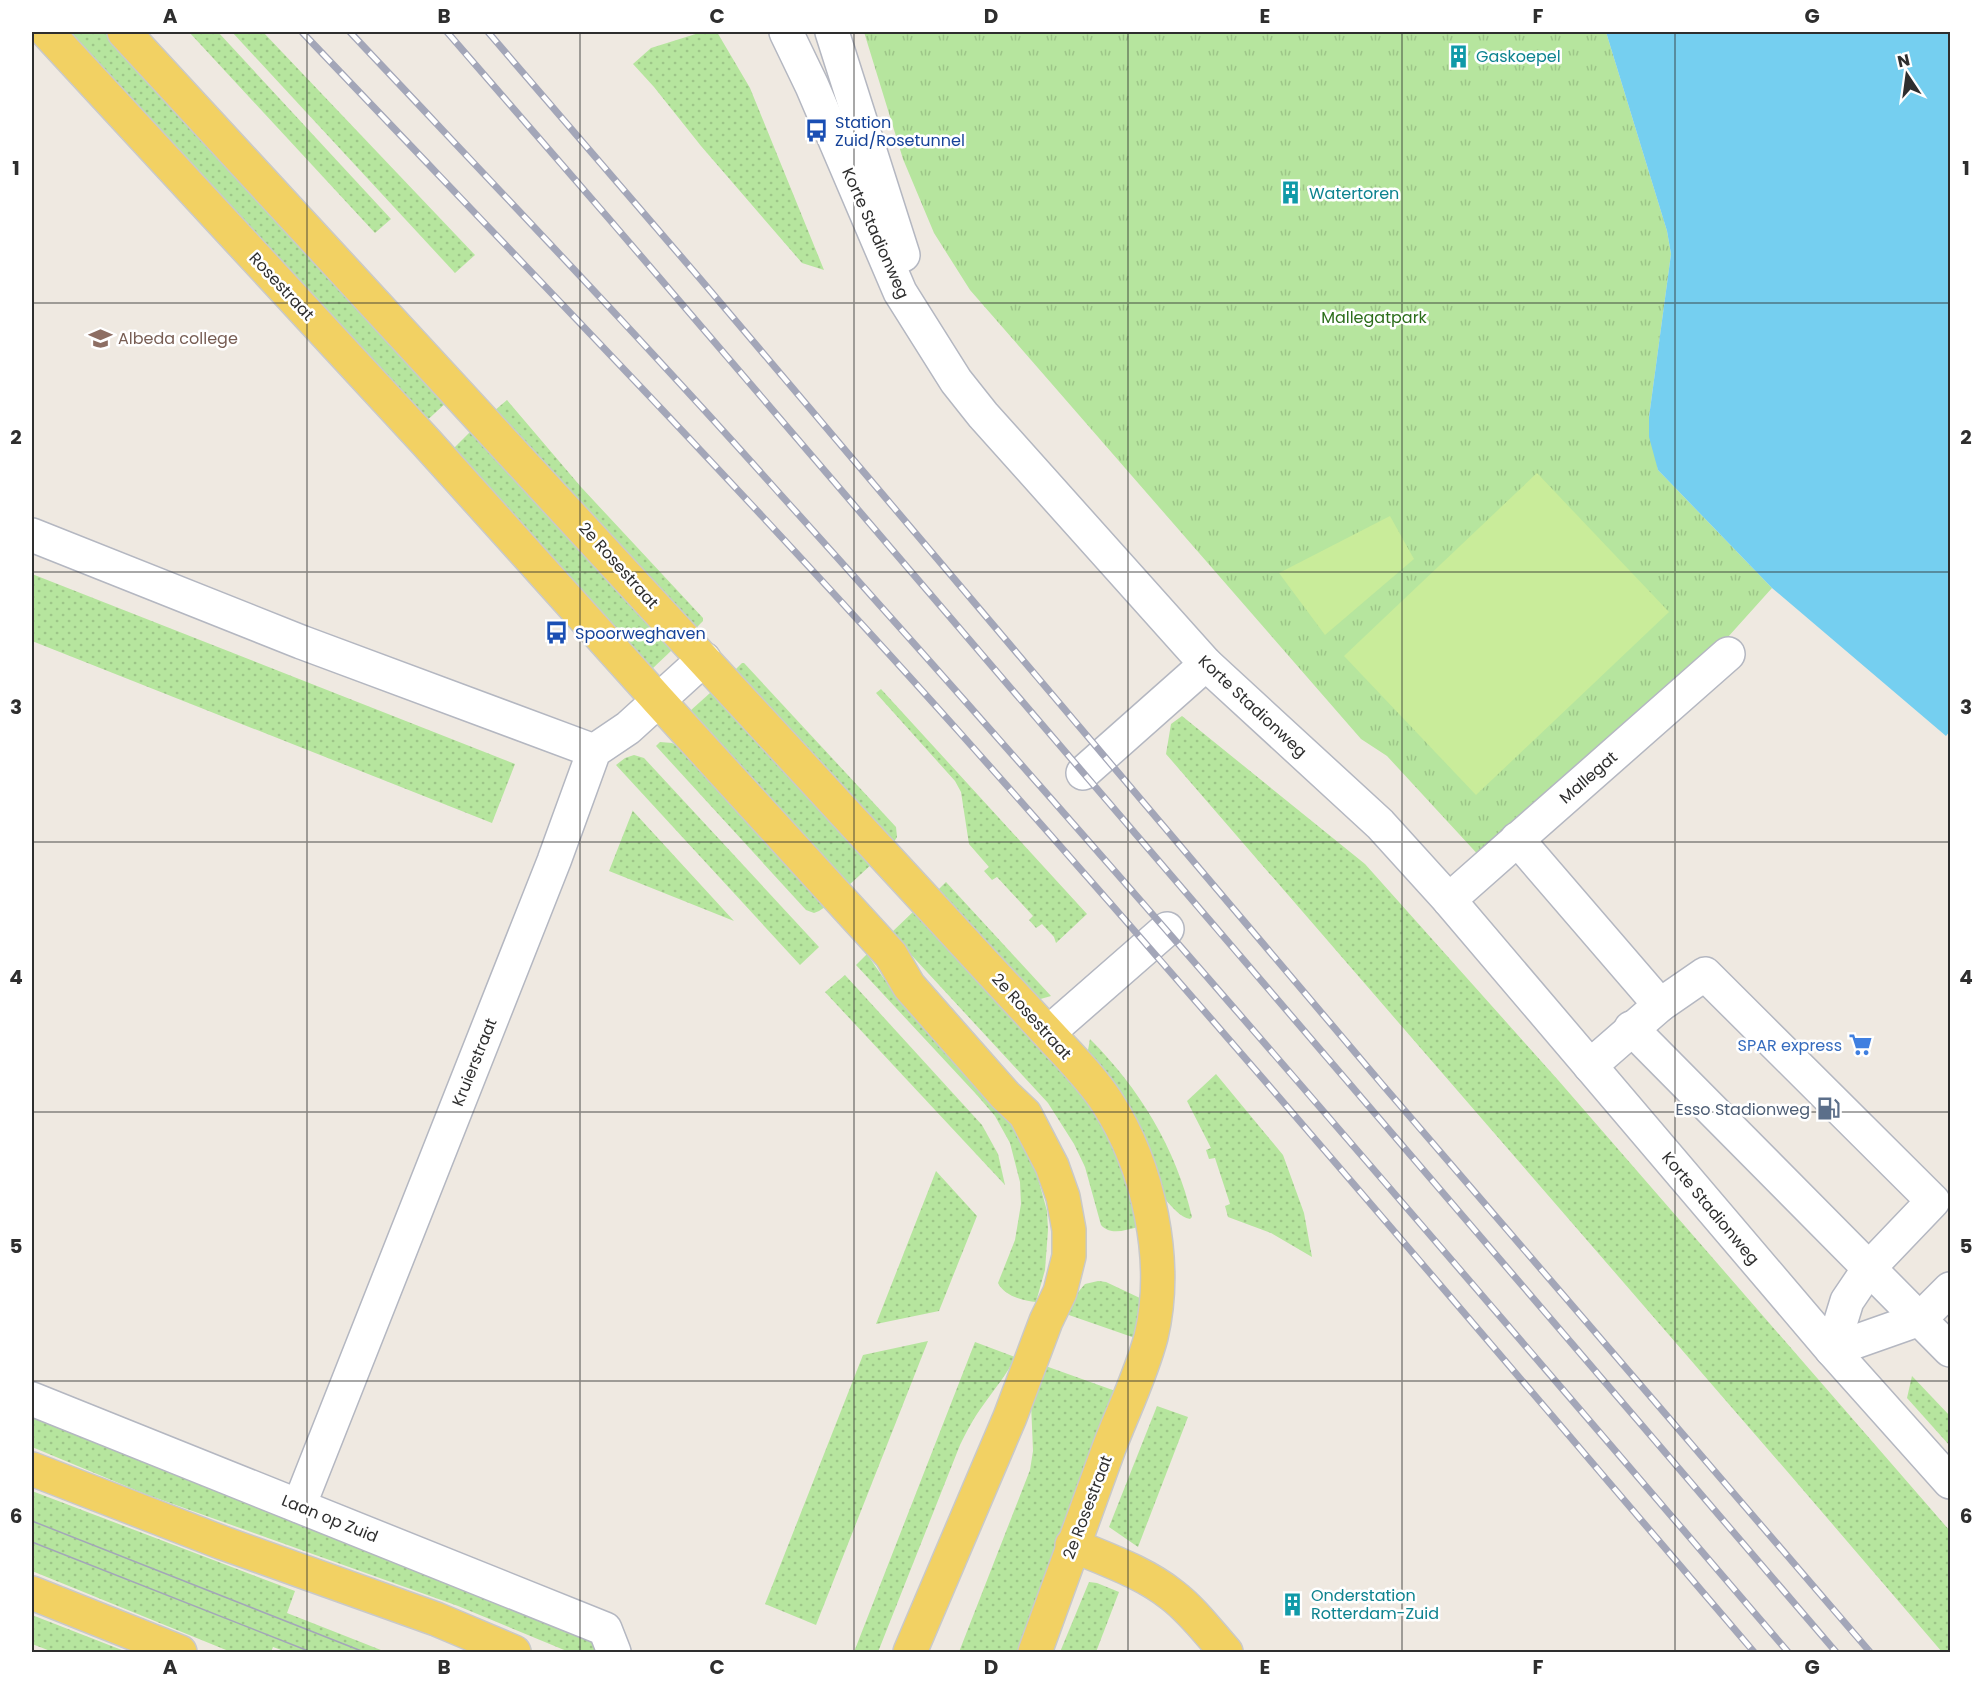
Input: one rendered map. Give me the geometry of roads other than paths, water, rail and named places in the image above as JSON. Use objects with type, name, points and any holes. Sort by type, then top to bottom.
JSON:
[{"type":"main road","name":"Rosestraat","points":[[46,32],[426,442],[658,700]]},
{"type":"main road","name":"2e Rosestraat","points":[[124,32],[563,503],[1048,1033],[1107,1102],[1136,1159],[1147,1196],[1156,1254],[1158,1285],[1156,1310],[1151,1337],[1072,1545],[1035,1653]]},
{"type":"main road","points":[[658,700],[891,955],[909,986],[1005,1095],[1025,1114],[1052,1166],[1063,1197],[1069,1230],[1069,1256],[1060,1292],[1046,1321],[1010,1417],[910,1653]]},
{"type":"main road","points":[[32,1469],[223,1543],[436,1619],[514,1653]]},
{"type":"main road","points":[[1072,1545],[1140,1574],[1173,1595],[1195,1616],[1226,1653]]},
{"type":"main road","points":[[32,1593],[180,1653]]},
{"type":"street","name":"Korte Stadionweg","points":[[786,32],[812,86],[900,292],[956,381],[983,415],[1206,664],[1363,806],[1449,900],[1832,1350],[1950,1482]]},
{"type":"street","name":"Korte Stadionweg","points":[[832,32],[927,334]]},
{"type":"street","points":[[32,535],[301,642],[594,751],[628,728],[704,659]]},
{"type":"street","name":"Mallegat","points":[[1449,900],[1728,654]]},
{"type":"street","points":[[1083,773],[1206,664]]},
{"type":"street","name":"Kruierstraat","points":[[299,1506],[554,861],[594,751]]},
{"type":"street","points":[[1517,839],[1660,1005]]},
{"type":"street","points":[[1048,1033],[1167,929]]},
{"type":"street","points":[[1590,1066],[1660,1005],[1705,975],[1942,1192],[1870,1267],[1847,1301],[1832,1350]]},
{"type":"street","points":[[1631,1029],[1950,1350]]},
{"type":"street","points":[[1832,1350],[1920,1319],[1950,1289]]},
{"type":"street","name":"Laan op Zuid","points":[[32,1398],[605,1629],[614,1653]]},
{"type":"water","points":[[1606,32],[1950,32],[1950,731],[1946,736],[1772,588],[1658,470],[1649,437],[1649,417],[1671,254],[1667,231]]},
{"type":"tram line","points":[[32,1521],[364,1652]]},
{"type":"tram line","points":[[32,1542],[311,1652]]},
{"type":"railway","points":[[302,32],[717,468],[961,734],[1261,1076],[1754,1652]]},
{"type":"railway","points":[[350,32],[674,377],[908,637],[1288,1070],[1788,1652]]},
{"type":"railway","points":[[447,32],[1836,1652]]},
{"type":"railway","points":[[488,32],[702,281],[1381,1083],[1870,1652]]},
{"type":"place","name":"Gaskoepel","points":[[1458,56]]},
{"type":"place","name":"Station Zuid/Rosetunnel","points":[[817,131]]},
{"type":"place","name":"Watertoren","points":[[1291,193]]},
{"type":"place","name":"Albeda college","points":[[100,338]]},
{"type":"place","name":"Spoorweghaven","points":[[557,633]]},
{"type":"place","name":"SPAR express","points":[[1860,1045]]},
{"type":"place","name":"Esso Stadionweg","points":[[1828,1109]]},
{"type":"place","name":"Onderstation Rotterdam-Zuid","points":[[1293,1604]]},
{"type":"park label","name":"Mallegatpark","points":[[1374,317]]}]
